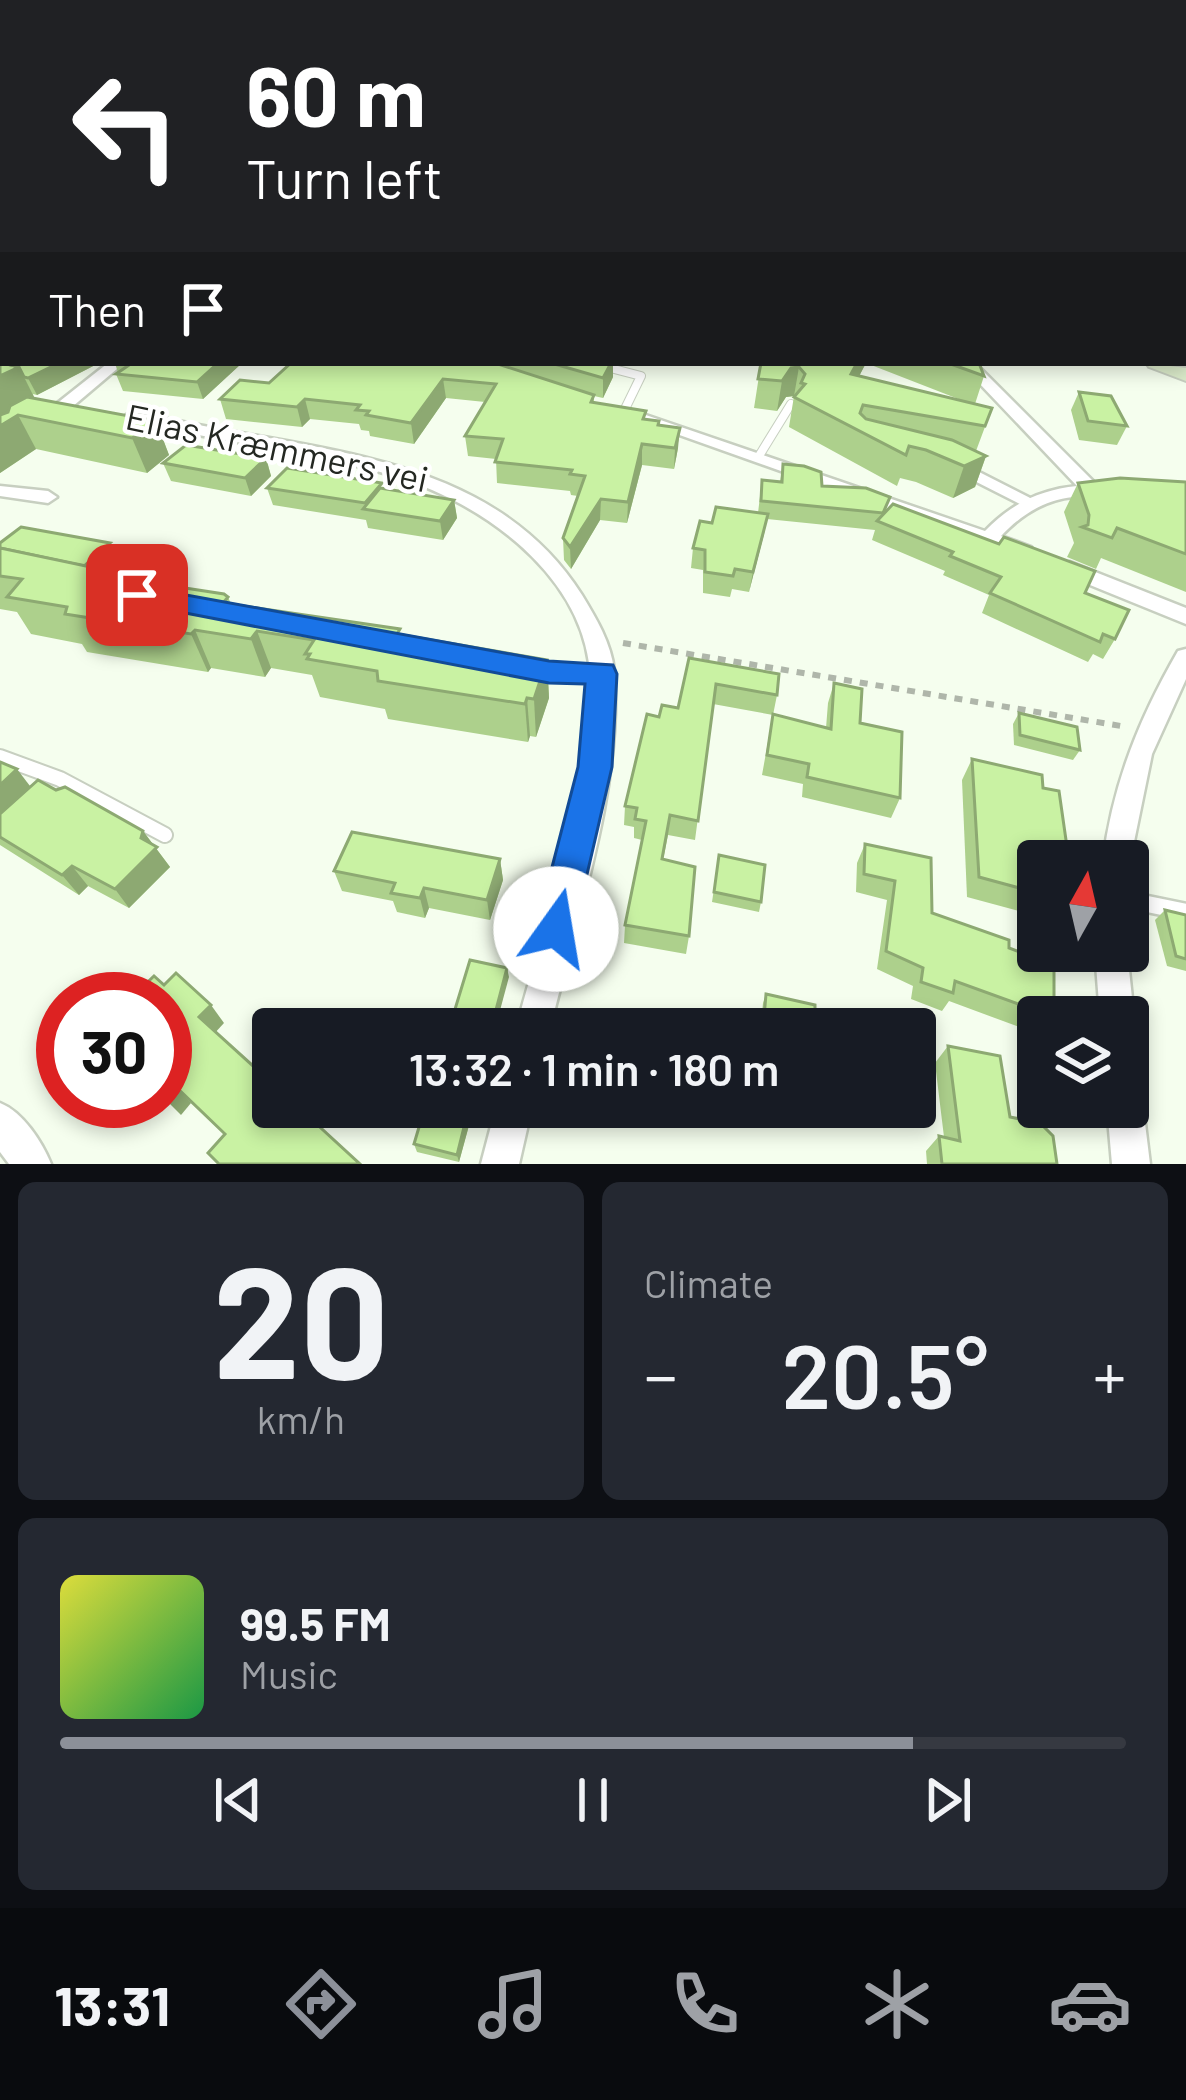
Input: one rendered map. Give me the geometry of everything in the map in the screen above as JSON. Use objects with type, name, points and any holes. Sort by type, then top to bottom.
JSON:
[{"type":"street","points":[[0,446],[89,408],[115,366]]},
{"type":"street","points":[[970,366],[1090,490]]},
{"type":"street","points":[[600,406],[990,537],[1186,616]]},
{"type":"street","name":"Elias Kræmmers vei","points":[[89,408],[353,458],[444,484],[488,506],[555,569],[586,618],[602,674],[595,767],[537,1008]]},
{"type":"street","points":[[990,537],[1014,509],[1027,502],[1090,490],[1116,492]]},
{"type":"street","points":[[0,491],[48,497]]},
{"type":"street","points":[[1120,840],[1122,812],[1144,731],[1186,657]]},
{"type":"street","points":[[0,1121],[32,1164]]},
{"type":"street","points":[[500,1164],[509,1128]]},
{"type":"street","points":[[1127,1128],[1131,1164]]},
{"type":"lane","points":[[603,366],[641,376],[623,413]]},
{"type":"lane","points":[[759,456],[790,404]]},
{"type":"lane","points":[[945,462],[1027,502]]},
{"type":"lane","points":[[526,668],[602,674]]},
{"type":"lane","points":[[0,757],[60,779],[165,836]]},
{"type":"lane","points":[[45,793],[60,779]]},
{"type":"lane","points":[[1149,904],[1186,911]]},
{"type":"path","points":[[594,640],[799,669],[1144,731]]},
{"type":"building","points":[[0,366],[19,367],[0,376]]},
{"type":"building","points":[[15,366],[53,366],[28,378]]},
{"type":"building","points":[[128,366],[215,366],[197,382],[116,374]]},
{"type":"building","points":[[288,366],[504,366],[594,395],[591,402],[646,411],[643,419],[680,428],[675,448],[642,444],[628,502],[601,499],[570,547],[563,538],[585,476],[570,474],[572,470],[495,462],[503,439],[465,436],[496,384],[443,379],[411,423],[366,415],[369,411],[356,410],[360,405],[305,399],[297,407],[220,399],[240,380],[269,383]]},
{"type":"building","points":[[561,366],[609,366],[603,378]]},
{"type":"building","points":[[760,366],[855,366],[851,374],[992,408],[985,426],[863,405],[860,413],[866,419],[952,440],[986,456],[964,466],[909,446],[906,455],[794,397],[805,384],[799,367],[791,368],[782,381],[758,379]]},
{"type":"building","points":[[956,366],[980,366],[984,376]]},
{"type":"building","points":[[1079,392],[1111,396],[1127,426],[1088,421]]},
{"type":"building","points":[[27,397],[156,421],[132,438],[18,415],[0,426],[0,415]]},
{"type":"building","points":[[186,445],[266,458],[245,478],[163,463]]},
{"type":"building","points":[[783,464],[821,472],[822,486],[866,488],[890,497],[883,513],[761,501],[762,480],[782,482]]},
{"type":"building","points":[[287,468],[382,483],[365,503],[267,488]]},
{"type":"building","points":[[1120,478],[1186,482],[1186,554],[1117,528],[1112,538],[1082,527],[1088,525],[1089,515],[1078,483]]},
{"type":"building","points":[[380,488],[454,500],[440,521],[363,509]]},
{"type":"building","points":[[893,504],[999,544],[1004,537],[1095,571],[1085,593],[1129,610],[1115,639],[1103,634],[1100,642],[990,593],[1001,577],[877,521]]},
{"type":"building","points":[[716,507],[768,514],[753,572],[735,569],[733,576],[705,572],[705,550],[693,548],[700,521],[712,523]]},
{"type":"building","points":[[21,527],[110,543],[84,566],[0,548]]},
{"type":"building","points":[[0,548],[105,570],[100,575],[224,594],[228,597],[223,603],[400,629],[397,634],[547,660],[534,699],[527,698],[525,704],[378,681],[377,671],[307,659],[310,654],[305,654],[314,640],[257,631],[251,639],[195,630],[191,634],[65,614],[67,607],[7,597],[22,579],[0,576]]},
{"type":"building","points":[[689,658],[779,674],[777,695],[716,684],[698,821],[670,815],[662,859],[695,867],[689,936],[625,925],[646,821],[635,819],[637,808],[625,806],[647,714],[659,717],[662,705],[678,708]]},
{"type":"building","points":[[834,683],[862,689],[860,723],[902,732],[900,798],[807,777],[809,764],[767,755],[773,714],[831,729]]},
{"type":"building","points":[[1019,713],[1077,727],[1080,750],[1020,735]]},
{"type":"building","points":[[972,759],[1042,775],[1043,788],[1059,791],[1066,840],[1017,840],[1017,887],[979,877]]},
{"type":"building","points":[[0,762],[17,769],[0,785]]},
{"type":"building","points":[[38,780],[56,790],[65,787],[143,831],[141,838],[157,847],[115,889],[72,866],[62,875],[0,837],[0,814]]},
{"type":"building","points":[[352,832],[500,859],[487,900],[424,888],[420,898],[391,893],[395,883],[334,871]]},
{"type":"building","points":[[865,844],[931,858],[932,913],[1009,940],[1009,948],[1017,951],[1017,972],[1054,972],[1054,996],[1017,996],[1017,1004],[955,981],[953,993],[921,982],[923,968],[886,951],[895,881],[864,874]]},
{"type":"building","points":[[719,855],[765,865],[761,902],[714,892]]},
{"type":"building","points":[[1165,910],[1186,915],[1186,959],[1176,956]]},
{"type":"building","points":[[470,960],[507,968],[497,1008],[455,1008]]},
{"type":"building","points":[[192,988],[211,1005],[199,1017],[252,1065],[252,1128],[321,1128],[360,1164],[219,1164],[208,1153],[225,1134],[192,1102]]},
{"type":"building","points":[[766,994],[815,1005],[815,1008],[765,1008]]},
{"type":"building","points":[[948,1046],[1000,1056],[1010,1117],[1017,1118],[1017,1128],[1045,1128],[1053,1136],[1057,1164],[942,1164],[939,1136],[960,1141]]},
{"type":"building","points":[[419,1128],[464,1128],[457,1155],[414,1144]]},
{"type":"route","points":[[137,595],[549,672],[602,674],[595,767],[556,929]]}]
